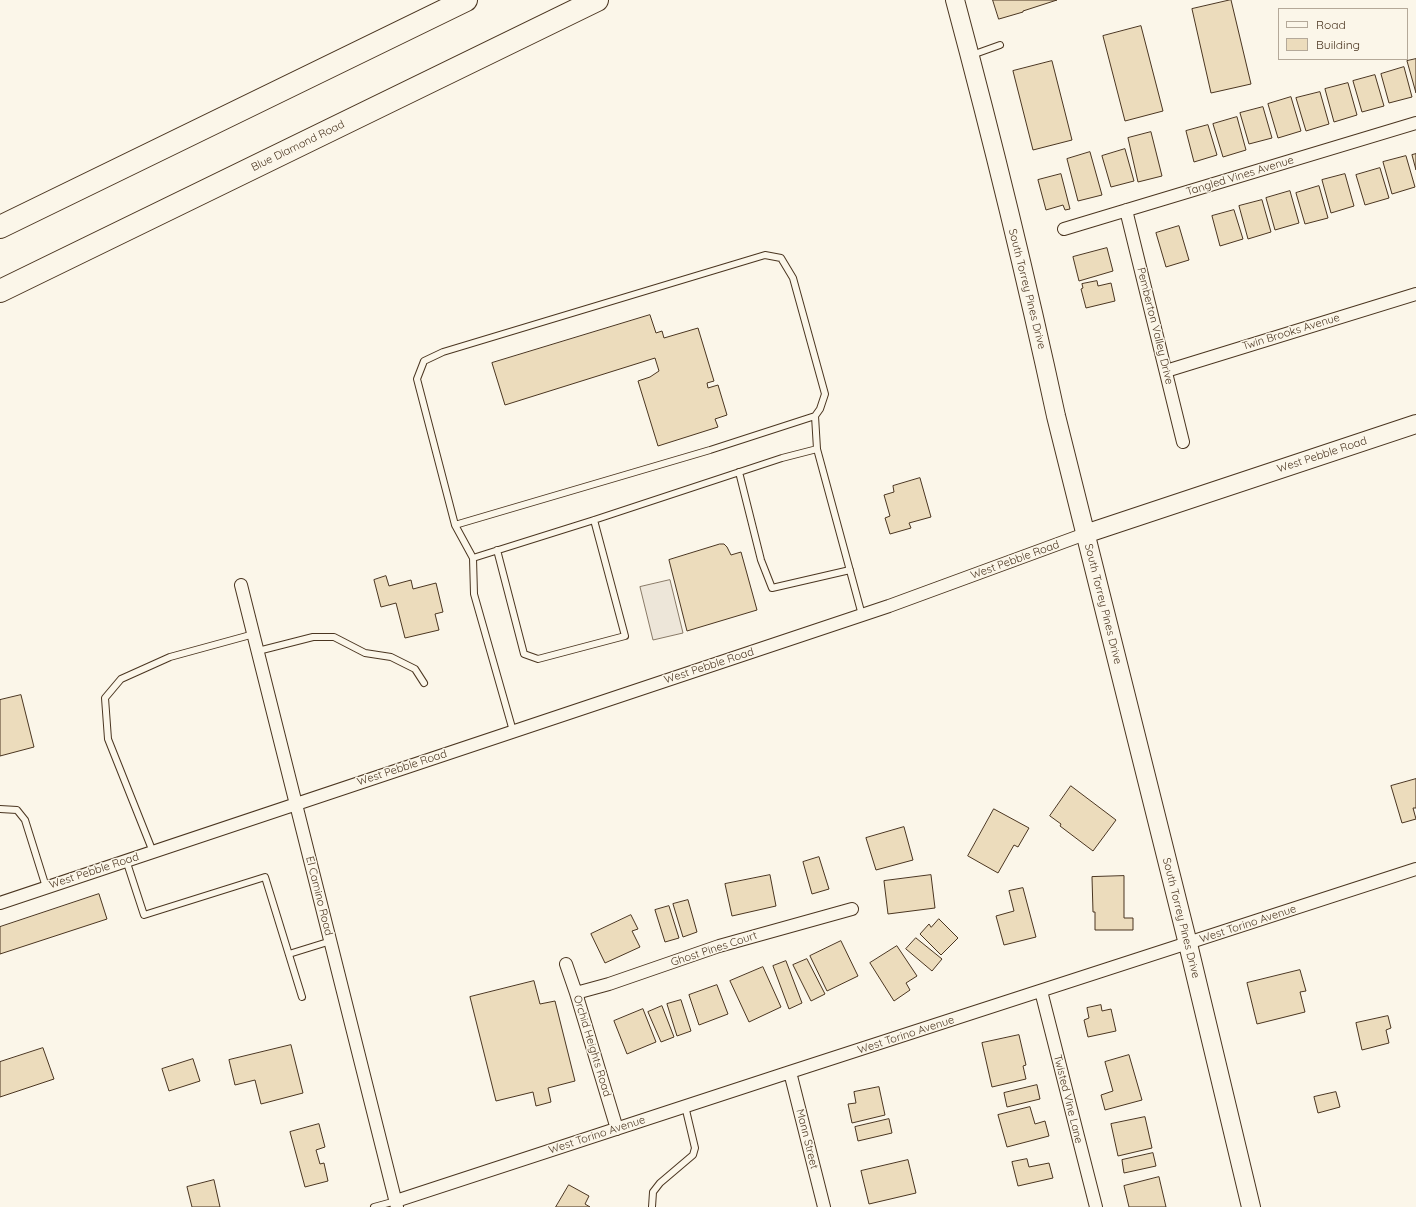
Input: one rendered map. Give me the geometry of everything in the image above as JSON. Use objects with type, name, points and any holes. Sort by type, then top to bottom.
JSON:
[{"type":"highway","points":[[0,227],[466,0]]},
{"type":"highway","name":"Blue Diamond Road","points":[[0,291],[597,0]]},
{"type":"street","name":"South Torrey Pines Drive","points":[[955,0],[970,56],[1085,534],[1188,944],[1251,1207]]},
{"type":"street","name":"Tangled Vines Avenue","points":[[1064,229],[1416,123]]},
{"type":"street","name":"Pemberton Valley Drive","points":[[1126,210],[1183,442]]},
{"type":"street","name":"Twin Brooks Avenue","points":[[1166,371],[1416,294]]},
{"type":"street","name":"West Pebble Road","points":[[0,903],[862,615],[1085,534],[1416,424]]},
{"type":"street","name":"El Camino Road","points":[[241,585],[396,1204]]},
{"type":"street","name":"West Torino Avenue","points":[[396,1204],[685,1106],[1416,870]]},
{"type":"street","name":"Ghost Pines Court","points":[[576,992],[609,984],[719,946],[852,909]]},
{"type":"street","name":"Orchid Heights Road","points":[[566,964],[576,992],[617,1129]]},
{"type":"street","name":"Twisted Vine Lane","points":[[1041,991],[1096,1207]]},
{"type":"street","name":"Mann Street","points":[[790,1072],[824,1207]]},
{"type":"lane","points":[[970,56],[1000,46]]},
{"type":"lane","points":[[455,525],[710,450],[815,416],[820,409],[825,394],[793,278],[781,258],[765,255],[443,352],[424,361],[417,379],[455,525],[473,558],[474,594],[513,731]]},
{"type":"lane","points":[[815,416],[817,449],[862,615]]},
{"type":"lane","points":[[473,558],[782,458],[817,449]]},
{"type":"lane","points":[[739,472],[761,560],[772,588],[850,570]]},
{"type":"lane","points":[[497,550],[524,654],[538,658],[625,636],[594,520]]},
{"type":"lane","points":[[153,852],[108,739],[104,698],[121,679],[170,657],[254,634]]},
{"type":"lane","points":[[258,651],[313,637],[334,637],[365,653],[391,657],[415,669],[424,683]]},
{"type":"lane","points":[[0,809],[17,810],[25,820],[46,887]]},
{"type":"lane","points":[[126,860],[144,915],[265,877],[302,997]]},
{"type":"lane","points":[[289,954],[330,941]]},
{"type":"lane","points":[[652,1207],[653,1192],[660,1183],[693,1155],[695,1148],[685,1106]]},
{"type":"lane","points":[[374,1207],[396,1204]]},
{"type":"shaded area","points":[[670,580],[683,633],[653,640],[640,587]]},
{"type":"building","points":[[993,0],[1057,0],[999,19]]},
{"type":"building","points":[[1231,0],[1251,84],[1211,93],[1192,9]]},
{"type":"building","points":[[1141,26],[1163,111],[1125,121],[1103,36]]},
{"type":"building","points":[[1416,59],[1416,93],[1407,61]]},
{"type":"building","points":[[1052,61],[1072,140],[1033,150],[1013,71]]},
{"type":"building","points":[[1404,67],[1412,97],[1389,103],[1381,74]]},
{"type":"building","points":[[1375,75],[1384,106],[1362,112],[1353,81]]},
{"type":"building","points":[[1348,83],[1357,115],[1334,122],[1325,89]]},
{"type":"building","points":[[1320,92],[1329,124],[1306,131],[1296,98]]},
{"type":"building","points":[[1291,97],[1301,131],[1278,138],[1268,104]]},
{"type":"building","points":[[1263,107],[1272,138],[1249,144],[1240,113]]},
{"type":"building","points":[[1237,117],[1246,150],[1223,157],[1213,124]]},
{"type":"building","points":[[1208,125],[1217,155],[1194,162],[1186,131]]},
{"type":"building","points":[[1151,132],[1162,176],[1138,182],[1128,138]]},
{"type":"building","points":[[1125,149],[1134,181],[1111,187],[1102,156]]},
{"type":"building","points":[[1090,152],[1102,195],[1078,201],[1067,159]]},
{"type":"building","points":[[1416,154],[1416,170],[1412,155]]},
{"type":"building","points":[[1406,156],[1415,187],[1392,194],[1383,162]]},
{"type":"building","points":[[1380,168],[1389,198],[1365,205],[1356,175]]},
{"type":"building","points":[[1061,174],[1070,209],[1065,210],[1063,205],[1046,210],[1038,180]]},
{"type":"building","points":[[1345,174],[1354,206],[1331,213],[1322,180]]},
{"type":"building","points":[[1319,186],[1328,218],[1305,224],[1296,193]]},
{"type":"building","points":[[1290,191],[1299,223],[1275,230],[1266,198]]},
{"type":"building","points":[[1262,200],[1271,232],[1248,239],[1239,206]]},
{"type":"building","points":[[1234,210],[1243,239],[1220,246],[1212,216]]},
{"type":"building","points":[[1179,226],[1189,260],[1166,267],[1156,233]]},
{"type":"building","points":[[1107,248],[1113,271],[1079,281],[1073,257]]},
{"type":"building","points":[[1097,281],[1098,286],[1111,283],[1115,301],[1086,308],[1081,289],[1083,288],[1082,284]]},
{"type":"building","points":[[650,315],[656,333],[662,331],[664,338],[698,328],[714,381],[707,383],[708,388],[718,385],[727,415],[715,419],[718,427],[658,446],[638,381],[650,377],[659,371],[655,358],[505,405],[492,363]]},
{"type":"building","points":[[920,478],[931,517],[909,523],[911,528],[890,534],[885,518],[890,516],[884,495],[894,492],[893,486]]},
{"type":"building","points":[[724,544],[727,547],[731,555],[741,552],[757,610],[687,631],[669,560]]},
{"type":"building","points":[[386,576],[389,586],[411,580],[413,589],[436,583],[443,612],[435,614],[439,630],[405,638],[396,603],[381,607],[374,580]]},
{"type":"building","points":[[21,695],[34,747],[0,756],[0,700]]},
{"type":"building","points":[[1416,779],[1416,808],[1413,808],[1416,819],[1402,823],[1391,786]]},
{"type":"building","points":[[1071,786],[1116,820],[1093,851],[1060,826],[1061,824],[1050,816]]},
{"type":"building","points":[[994,809],[1029,828],[1018,847],[1014,845],[998,873],[968,856]]},
{"type":"building","points":[[904,827],[913,860],[876,870],[866,838]]},
{"type":"building","points":[[819,857],[829,889],[812,894],[803,862]]},
{"type":"building","points":[[770,875],[776,906],[732,916],[725,884]]},
{"type":"building","points":[[931,875],[935,908],[888,914],[884,881]]},
{"type":"building","points":[[1124,876],[1124,918],[1133,918],[1133,930],[1095,930],[1092,877]]},
{"type":"building","points":[[1023,888],[1036,937],[1004,945],[996,916],[1014,911],[1009,891]]},
{"type":"building","points":[[99,894],[107,919],[0,954],[0,927]]},
{"type":"building","points":[[688,900],[697,932],[683,937],[673,904]]},
{"type":"building","points":[[669,906],[679,938],[665,942],[655,910]]},
{"type":"building","points":[[631,915],[638,929],[632,931],[640,947],[605,963],[591,934]]},
{"type":"building","points":[[939,919],[958,938],[941,955],[920,934],[929,924],[931,927]]},
{"type":"building","points":[[916,938],[942,959],[932,971],[906,949]]},
{"type":"building","points":[[841,941],[858,976],[827,991],[810,956]]},
{"type":"building","points":[[897,946],[917,976],[906,983],[910,990],[894,1001],[870,963]]},
{"type":"building","points":[[807,959],[825,994],[811,1001],[793,965]]},
{"type":"building","points":[[786,961],[802,1003],[789,1009],[773,966]]},
{"type":"building","points":[[763,967],[781,1007],[749,1022],[730,981]]},
{"type":"building","points":[[1300,970],[1306,991],[1300,992],[1305,1012],[1257,1024],[1247,983]]},
{"type":"building","points":[[534,981],[540,1004],[555,1001],[575,1081],[548,1088],[551,1102],[536,1106],[533,1092],[496,1101],[470,997]]},
{"type":"building","points":[[717,985],[728,1014],[699,1025],[689,995]]},
{"type":"building","points":[[681,1000],[691,1031],[677,1036],[667,1004]]},
{"type":"building","points":[[1101,1005],[1102,1011],[1111,1009],[1116,1031],[1088,1037],[1084,1020],[1089,1018],[1087,1008]]},
{"type":"building","points":[[662,1006],[674,1037],[661,1042],[648,1012]]},
{"type":"building","points":[[643,1009],[656,1042],[627,1054],[614,1021]]},
{"type":"building","points":[[1388,1016],[1391,1028],[1386,1030],[1389,1043],[1362,1050],[1356,1023]]},
{"type":"building","points":[[1019,1035],[1026,1065],[1023,1066],[1026,1079],[992,1087],[982,1043]]},
{"type":"building","points":[[291,1045],[303,1093],[261,1104],[255,1080],[235,1085],[229,1060]]},
{"type":"building","points":[[43,1048],[54,1079],[0,1097],[0,1062]]},
{"type":"building","points":[[1129,1055],[1142,1100],[1105,1110],[1101,1095],[1113,1091],[1105,1062]]},
{"type":"building","points":[[193,1059],[200,1081],[169,1091],[162,1069]]},
{"type":"building","points":[[1037,1085],[1040,1099],[1007,1107],[1004,1093]]},
{"type":"building","points":[[879,1087],[885,1115],[852,1123],[848,1104],[856,1103],[854,1092]]},
{"type":"building","points":[[1336,1092],[1340,1107],[1318,1113],[1314,1097]]},
{"type":"building","points":[[1030,1107],[1035,1124],[1045,1121],[1049,1136],[1007,1147],[998,1115]]},
{"type":"building","points":[[1145,1117],[1152,1148],[1118,1156],[1111,1124]]},
{"type":"building","points":[[889,1119],[892,1133],[858,1141],[855,1127]]},
{"type":"building","points":[[319,1124],[325,1147],[316,1150],[320,1164],[324,1163],[328,1181],[305,1187],[290,1132]]},
{"type":"building","points":[[1153,1153],[1156,1166],[1124,1173],[1122,1160]]},
{"type":"building","points":[[1027,1159],[1029,1167],[1049,1163],[1053,1178],[1018,1186],[1012,1162]]},
{"type":"building","points":[[908,1160],[916,1193],[869,1204],[861,1171]]},
{"type":"building","points":[[1159,1177],[1166,1207],[1129,1207],[1124,1186]]},
{"type":"building","points":[[214,1180],[220,1207],[192,1207],[187,1187]]},
{"type":"building","points":[[569,1185],[589,1196],[585,1204],[590,1207],[556,1207]]}]
